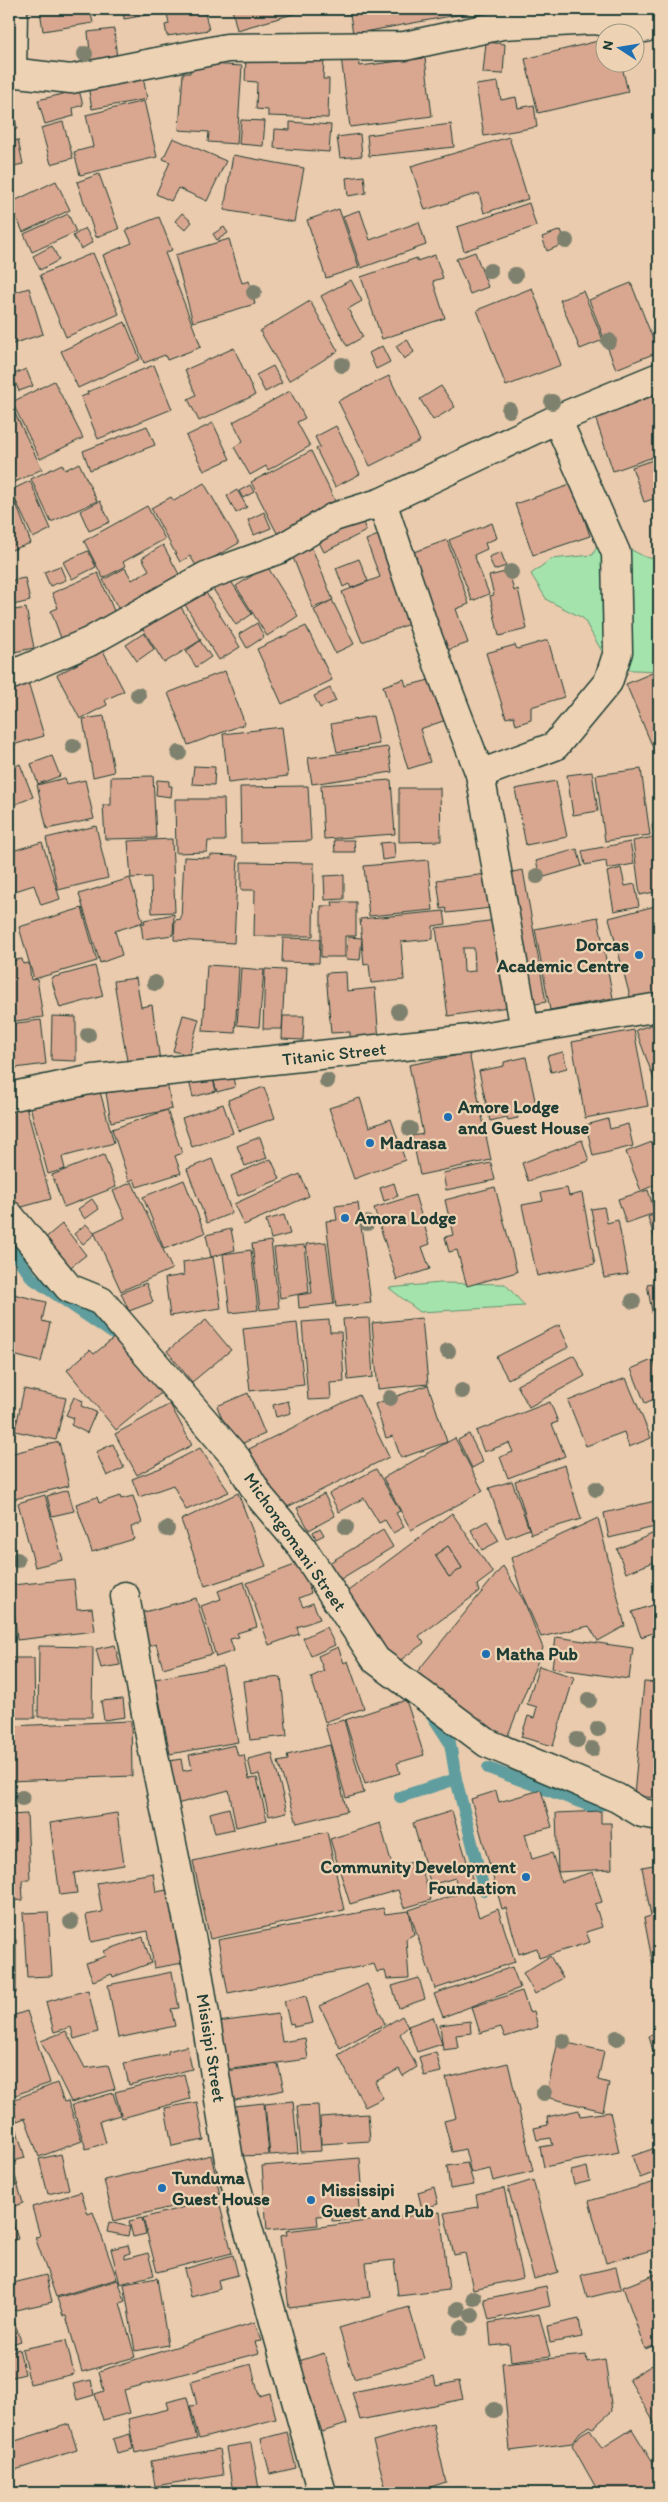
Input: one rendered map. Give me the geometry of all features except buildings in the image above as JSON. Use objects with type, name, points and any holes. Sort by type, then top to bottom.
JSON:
[{"type":"street","points":[[13,9],[11,73],[71,79],[226,48],[405,46],[502,25],[594,20],[645,28],[659,23]]},
{"type":"street","points":[[9,676],[89,642],[206,576],[280,548],[334,517],[382,502],[557,419],[659,377]]},
{"type":"street","points":[[480,774],[554,746],[608,682],[618,652],[616,553],[557,419]]},
{"type":"street","points":[[382,502],[425,630],[480,774],[525,1030]]},
{"type":"street","name":"Titanic Street","points":[[9,1097],[94,1079],[353,1052],[525,1030],[659,1007]]},
{"type":"street","name":"Michongomani Street","points":[[9,1215],[69,1288],[102,1301],[237,1459],[260,1497],[299,1543],[376,1660],[487,1743],[617,1798],[642,1813],[659,1816]]},
{"type":"street","name":"Misisipi Street","points":[[125,1596],[150,1736],[197,1966],[229,2160],[322,2493]]},
{"type":"green space","points":[[604,526],[609,538],[645,557],[659,560],[659,671],[612,669],[583,618],[547,600],[531,574],[551,559],[593,555]]},
{"type":"green space","points":[[440,1283],[505,1284],[525,1306],[420,1312],[389,1288]]},
{"type":"waterway","points":[[9,1246],[32,1278],[121,1339]]},
{"type":"waterway","points":[[428,1709],[450,1743],[456,1779],[484,1890]]},
{"type":"waterway","points":[[488,1768],[590,1806],[613,1803]]},
{"type":"waterway","points":[[400,1797],[456,1779]]},
{"type":"place","name":"Dorcas Academic Centre","points":[[639,955]]},
{"type":"place","name":"Amore Lodge and Guest House","points":[[448,1117]]},
{"type":"place","name":"Madrasa","points":[[370,1143]]},
{"type":"place","name":"Amora Lodge","points":[[345,1218]]},
{"type":"place","name":"Matha Pub","points":[[486,1654]]},
{"type":"place","name":"Community Development Foundation","points":[[526,1877]]},
{"type":"place","name":"Tunduma Guest House","points":[[162,2188]]},
{"type":"place","name":"Mississipi Guest and Pub","points":[[311,2200]]}]
